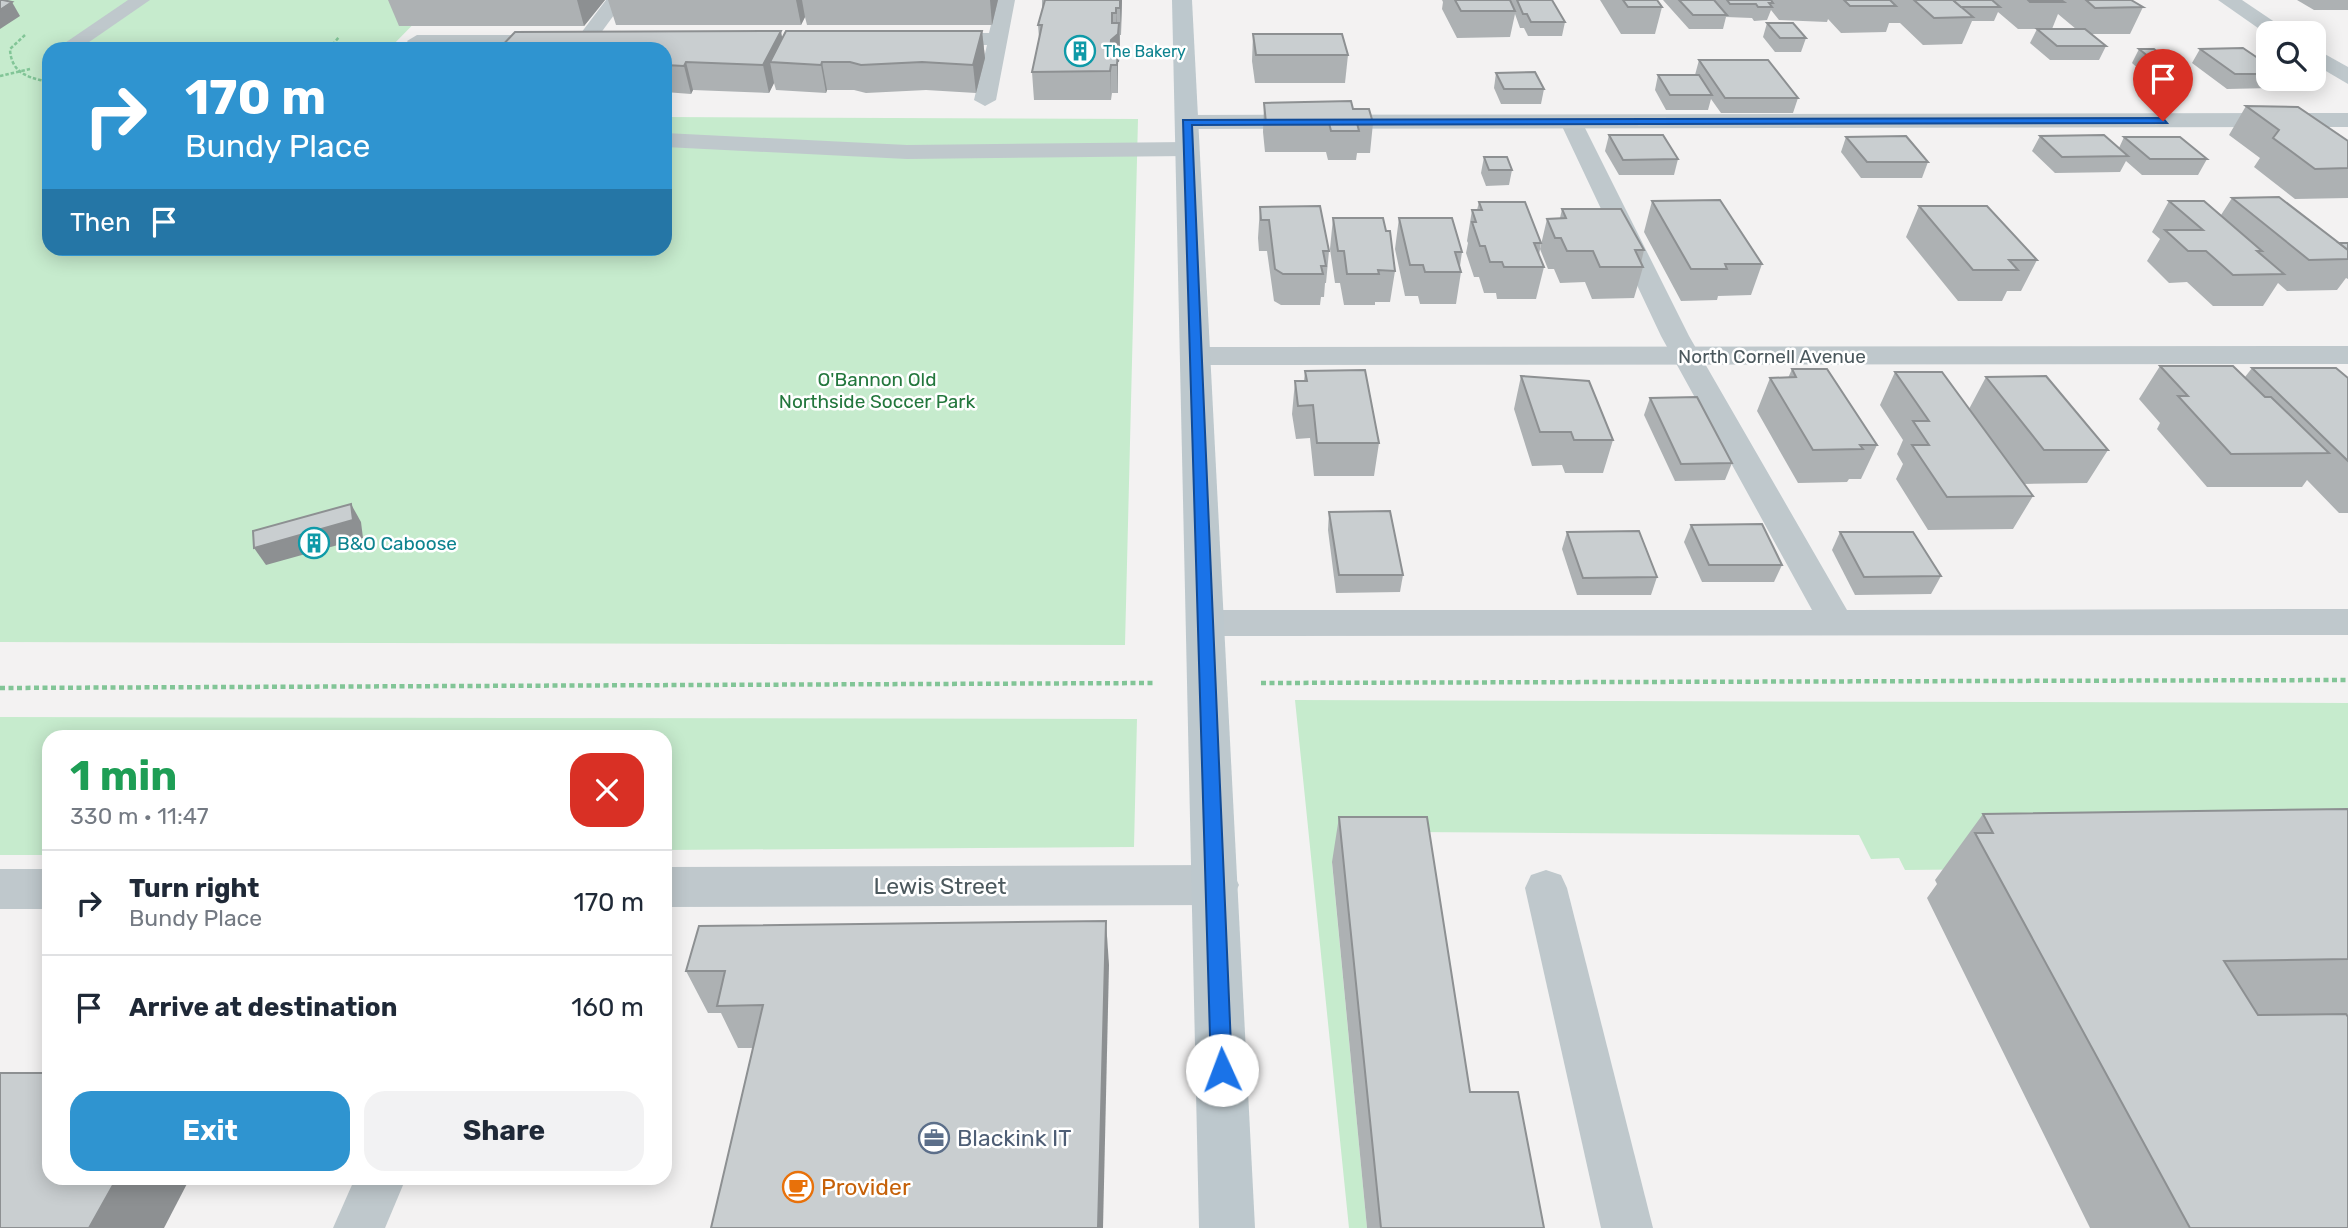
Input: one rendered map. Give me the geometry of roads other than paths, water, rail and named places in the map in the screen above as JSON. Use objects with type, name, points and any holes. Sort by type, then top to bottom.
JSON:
[{"type":"main road","points":[[1182,0],[1227,1228]]},
{"type":"street","points":[[2228,0],[2261,21]]},
{"type":"street","points":[[2326,63],[2348,77]]},
{"type":"street","points":[[1187,136],[1571,122],[2348,120]]},
{"type":"street","name":"North Cornell Avenue","points":[[1196,356],[2348,355]]},
{"type":"street","name":"Lewis Street","points":[[672,887],[1216,885]]},
{"type":"street","points":[[0,889],[42,889]]},
{"type":"lane","points":[[77,42],[141,0]]},
{"type":"lane","points":[[585,41],[616,0]]},
{"type":"lane","points":[[985,100],[1006,0]]},
{"type":"lane","points":[[915,40],[998,39]]},
{"type":"lane","points":[[566,42],[612,40]]},
{"type":"lane","points":[[417,41],[440,42]]},
{"type":"lane","points":[[1571,122],[1685,356],[1836,622]]},
{"type":"lane","points":[[672,140],[906,152],[1187,136]]},
{"type":"lane","points":[[1206,623],[2348,622]]},
{"type":"lane","points":[[1546,888],[1627,1228]]},
{"type":"lane","points":[[359,1228],[378,1185]]},
{"type":"place","name":"The Bakery","points":[[1080,51]]},
{"type":"place","name":"B&O Caboose","points":[[314,543]]},
{"type":"place","name":"Blackink IT","points":[[934,1138]]},
{"type":"place","name":"Provider","points":[[798,1187]]},
{"type":"park label","name":"O'Bannon Old Northside Soccer Park","points":[[877,390]]}]
